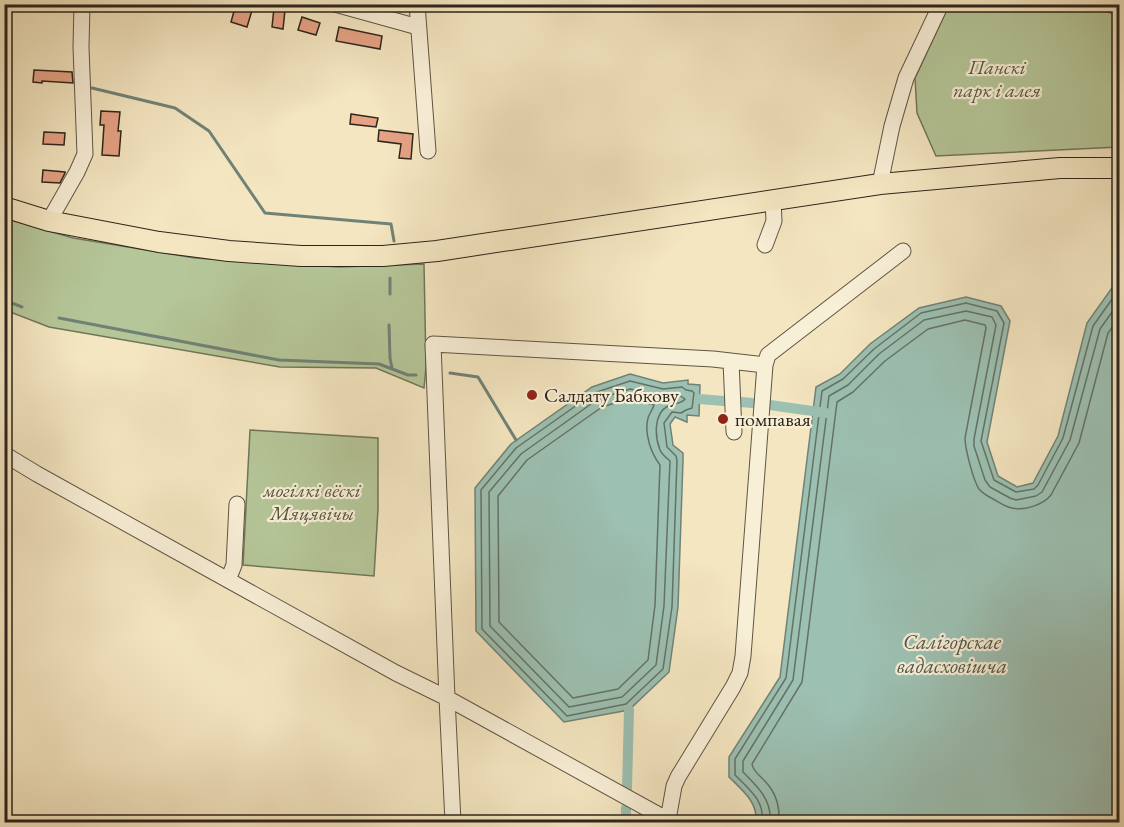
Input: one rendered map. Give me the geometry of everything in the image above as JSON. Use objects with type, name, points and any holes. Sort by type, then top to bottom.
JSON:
[{"type":"main road","points":[[4,207],[49,221],[159,242],[229,251],[301,256],[383,256],[437,252],[880,184],[1060,168],[1119,168]]},
{"type":"street","points":[[49,221],[85,154],[81,47],[82,4]]},
{"type":"street","points":[[335,4],[418,27]]},
{"type":"street","points":[[417,4],[428,151]]},
{"type":"street","points":[[880,184],[892,126],[906,78],[941,4]]},
{"type":"street","points":[[1109,4],[1119,8]]},
{"type":"street","points":[[765,245],[774,221],[773,200]]},
{"type":"street","points":[[4,454],[396,673],[447,698],[668,820],[674,786],[678,777],[740,673],[765,365],[768,355],[903,251]]},
{"type":"street","points":[[453,822],[433,344],[713,359],[765,365]]},
{"type":"street","points":[[731,361],[734,432]]},
{"type":"street","points":[[228,580],[234,565],[237,504]]},
{"type":"green space","name":"Панскі парк і алея","points":[[949,5],[1093,5],[1119,15],[1119,147],[936,156],[917,113],[915,78]]},
{"type":"green space","points":[[4,218],[73,238],[195,258],[339,267],[424,264],[426,367],[424,388],[376,368],[280,367],[49,327],[5,310]]},
{"type":"green space","name":"могілкі вёскі Мяцявічы","points":[[250,430],[378,438],[378,509],[374,576],[243,565]]},
{"type":"water","name":"Салігорскае вадасховішча","points":[[1119,278],[1119,822],[756,822],[752,802],[729,777],[729,757],[780,677],[816,387],[840,374],[870,344],[919,308],[966,297],[1001,306],[1010,321],[987,442],[998,476],[1017,487],[1033,483],[1058,436],[1087,323]]},
{"type":"water","points":[[630,374],[663,383],[688,380],[688,384],[700,385],[699,416],[687,415],[687,422],[675,417],[670,424],[673,445],[683,453],[683,460],[678,607],[669,672],[629,710],[564,722],[476,631],[475,488],[511,444],[592,387]]},
{"type":"building","points":[[236,4],[253,7],[247,27],[231,22]]},
{"type":"building","points":[[274,8],[285,10],[283,29],[272,27]]},
{"type":"building","points":[[302,17],[320,23],[316,35],[298,30]]},
{"type":"building","points":[[339,27],[382,36],[380,49],[336,41]]},
{"type":"building","points":[[34,70],[72,72],[73,83],[33,82]]},
{"type":"building","points":[[101,111],[120,112],[119,156],[102,155],[104,125],[100,125]]},
{"type":"building","points":[[351,114],[378,118],[376,127],[350,124]]},
{"type":"building","points":[[379,130],[413,134],[411,159],[399,158],[401,144],[378,141]]},
{"type":"building","points":[[44,132],[65,133],[64,145],[43,144]]},
{"type":"building","points":[[43,170],[65,173],[60,183],[42,182]]},
{"type":"waterway","points":[[92,88],[175,108],[209,131],[265,213],[391,224],[394,241]]},
{"type":"waterway","points":[[390,278],[390,294]]},
{"type":"waterway","points":[[4,300],[22,307]]},
{"type":"waterway","points":[[59,318],[279,360],[379,364],[408,375],[416,375]]},
{"type":"waterway","points":[[389,325],[392,368]]},
{"type":"waterway","points":[[450,373],[478,377],[516,440]]},
{"type":"waterway","points":[[699,399],[724,401]]},
{"type":"waterway","points":[[741,402],[752,403]]},
{"type":"waterway","points":[[770,405],[826,413]]},
{"type":"waterway","points":[[627,789],[629,710]]},
{"type":"waterway","points":[[626,808],[626,822]]},
{"type":"place","name":"Салдату Бабкову","points":[[532,395]]},
{"type":"place","name":"помпавая","points":[[723,419]]}]
